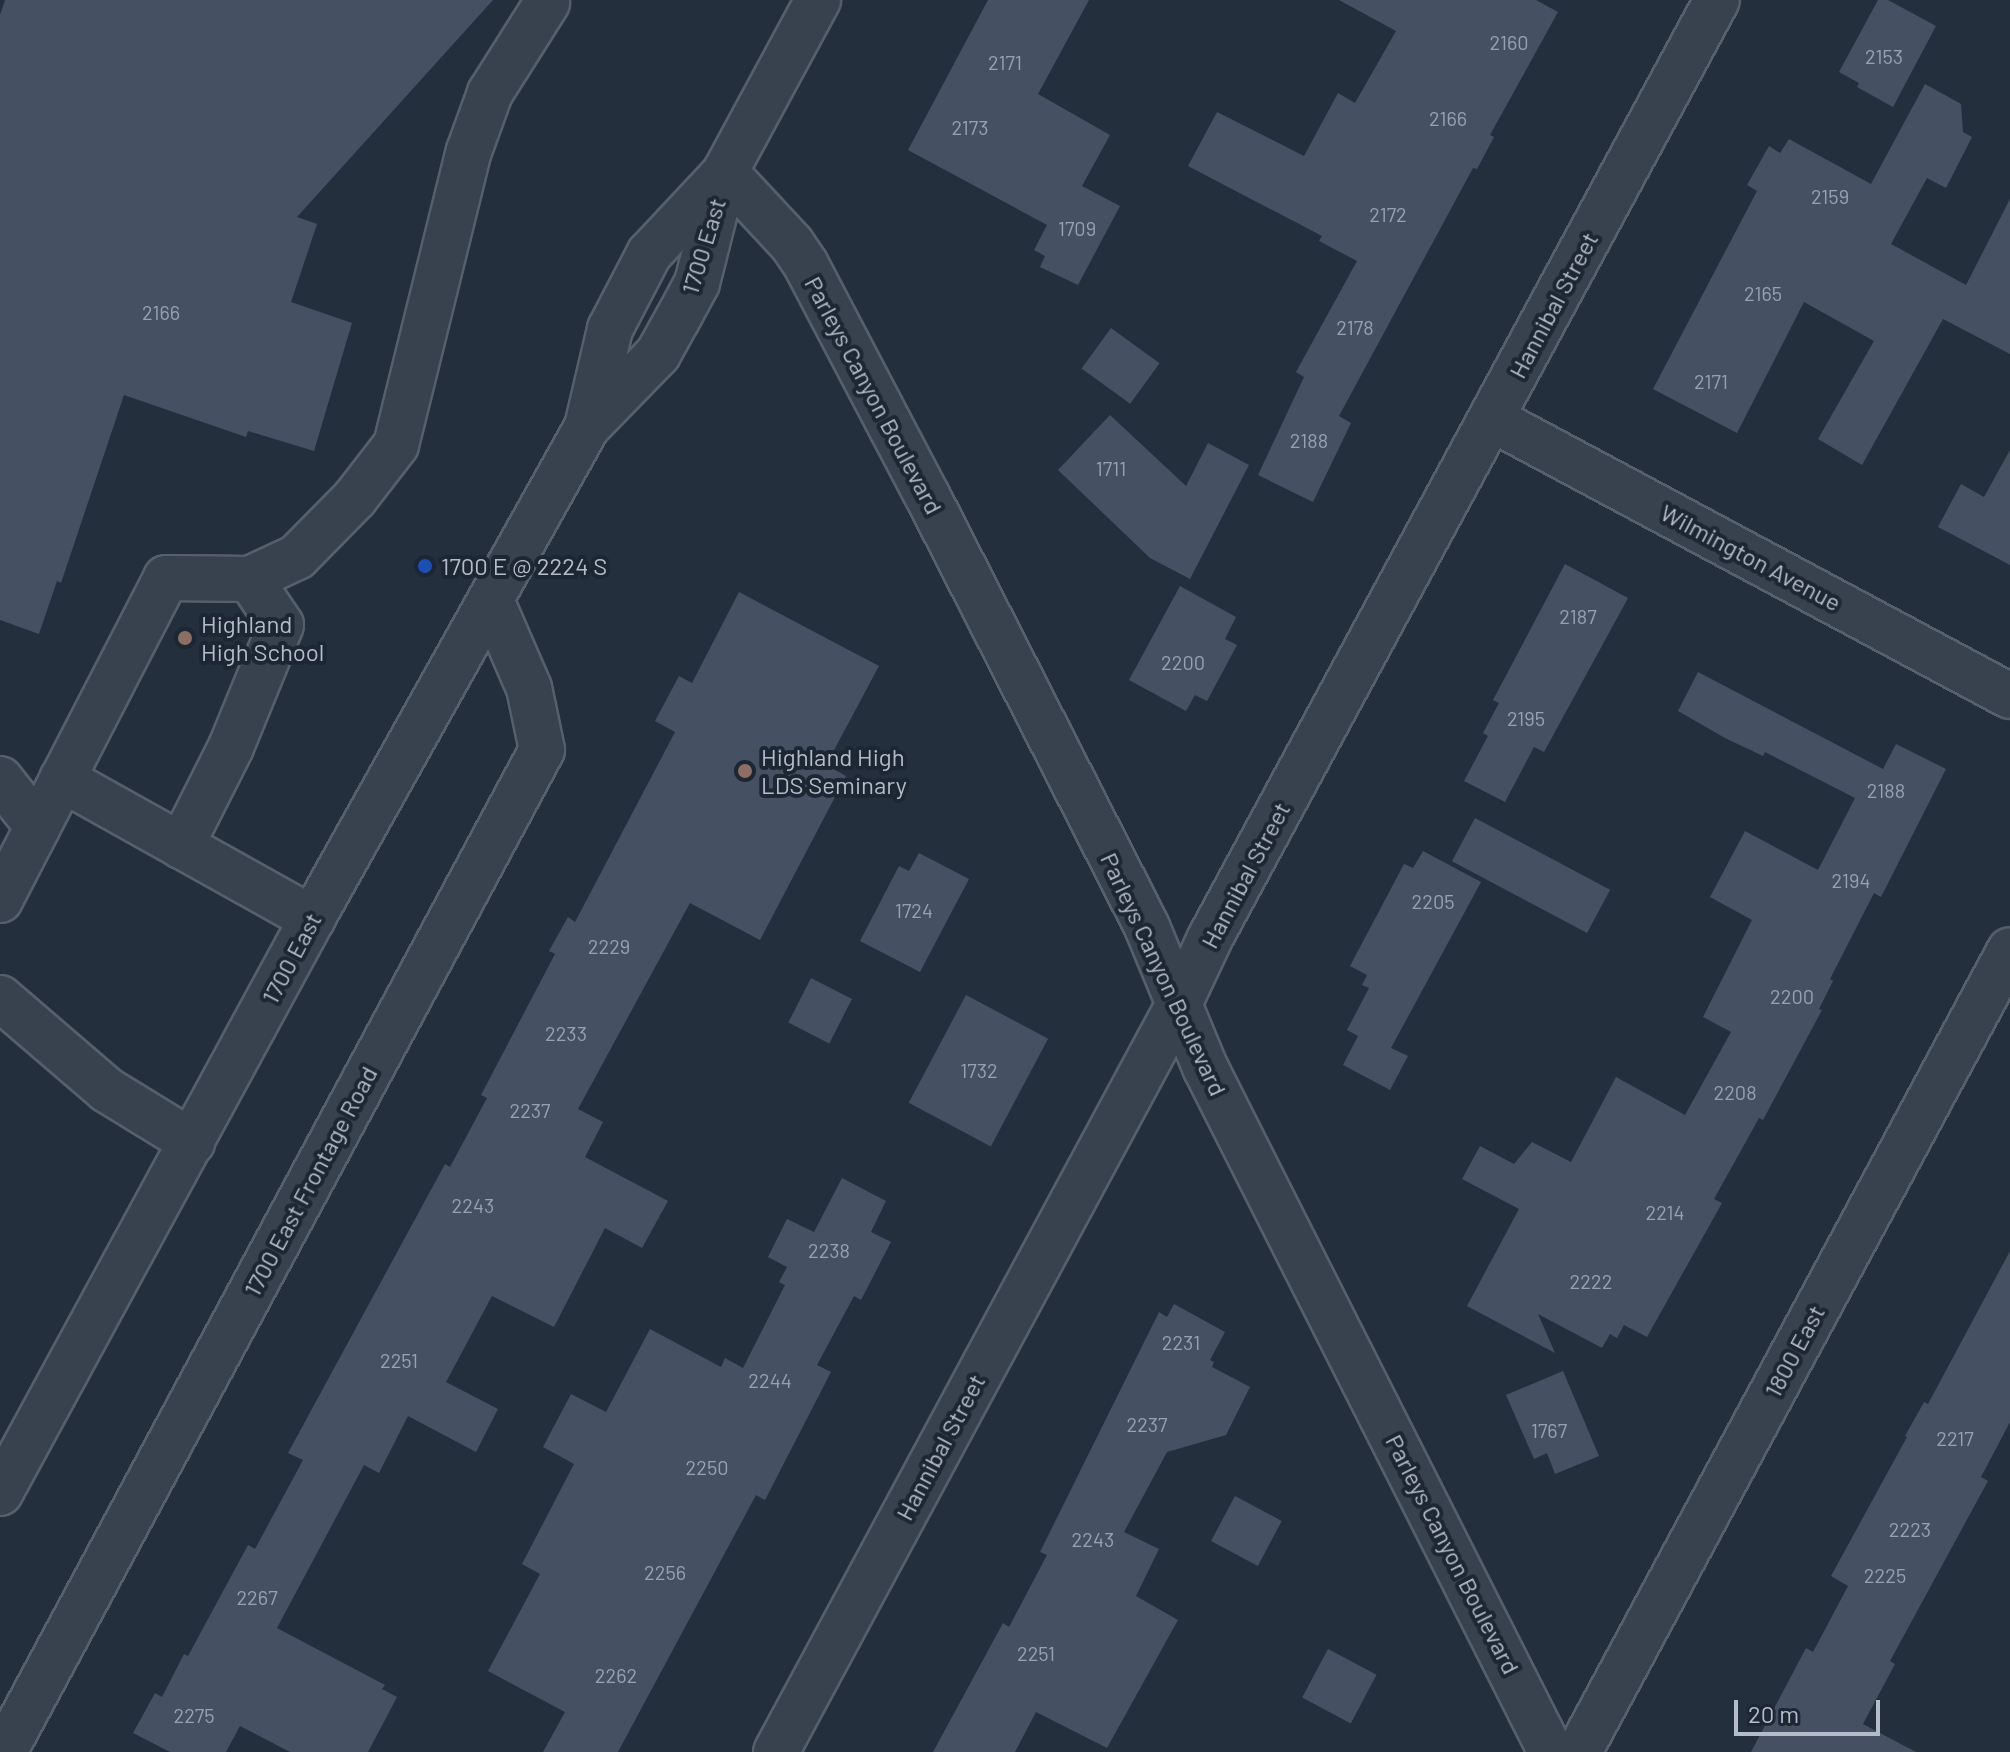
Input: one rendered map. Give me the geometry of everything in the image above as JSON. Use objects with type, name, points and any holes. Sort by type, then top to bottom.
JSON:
[{"type":"street","name":"1700 East","points":[[0,1493],[312,919],[587,427],[658,354],[677,320],[697,283],[725,172],[818,0]]},
{"type":"street","name":"Hannibal Street","points":[[776,1752],[1179,1004],[1210,938],[1717,0]]},
{"type":"street","points":[[0,900],[166,578],[250,579],[297,557],[355,498],[396,445],[469,151],[490,93],[547,3]]},
{"type":"street","name":"Parleys Canyon Boulevard","points":[[725,172],[792,244],[806,265],[1147,927],[1205,1067],[1551,1752]]},
{"type":"street","name":"Wilmington Avenue","points":[[1492,419],[2010,696]]},
{"type":"street","points":[[181,846],[231,747],[281,625],[250,579]]},
{"type":"street","name":"1700 East Frontage Road","points":[[4,1752],[542,750],[529,688],[491,600]]},
{"type":"street","points":[[0,779],[38,827]]},
{"type":"street","points":[[62,779],[312,919]]},
{"type":"street","name":"1800 East","points":[[1579,1752],[2010,950]]},
{"type":"street","points":[[0,998],[107,1090],[192,1142]]},
{"type":"building","points":[[5,0],[493,0],[297,217],[317,224],[291,302],[352,323],[314,451],[248,431],[246,437],[124,395],[61,583],[57,581],[39,634],[0,620],[0,15]]},
{"type":"building","points":[[988,0],[1089,0],[1038,94],[1110,135],[1082,186],[1120,206],[1078,285],[1040,267],[1045,256],[1034,250],[1047,225],[908,150]]},
{"type":"building","points":[[1339,0],[1536,0],[1558,12],[1490,135],[1494,137],[1477,169],[1473,168],[1339,416],[1351,423],[1313,502],[1258,475],[1304,377],[1296,372],[1357,261],[1319,241],[1322,236],[1188,166],[1217,112],[1304,156],[1338,93],[1355,103],[1396,31]]},
{"type":"building","points":[[1878,0],[1888,0],[1936,26],[1893,107],[1857,87],[1859,83],[1839,72]]},
{"type":"building","points":[[1925,84],[1961,104],[1963,132],[1972,137],[1946,188],[1927,178],[1891,244],[1966,285],[2010,199],[2010,354],[1943,319],[1862,465],[1818,439],[1874,341],[1804,302],[1737,433],[1653,389],[1757,191],[1747,185],[1769,146],[1780,153],[1789,139],[1871,184]]},
{"type":"building","points":[[1111,328],[1160,363],[1130,404],[1082,368]]},
{"type":"building","points":[[1110,415],[1186,486],[1208,443],[1249,465],[1190,579],[1150,558],[1058,470]]},
{"type":"building","points":[[2010,450],[2010,565],[1938,527],[1961,484],[1984,497]]},
{"type":"building","points":[[1565,564],[1628,598],[1544,752],[1534,747],[1505,802],[1464,781],[1488,736],[1483,733],[1499,703],[1493,700]]},
{"type":"building","points":[[1180,586],[1236,617],[1225,639],[1237,645],[1207,701],[1195,695],[1186,711],[1129,680]]},
{"type":"building","points":[[739,592],[879,666],[826,765],[846,776],[760,940],[690,903],[578,1109],[603,1122],[585,1157],[668,1201],[642,1248],[605,1228],[554,1327],[492,1296],[446,1382],[498,1409],[476,1452],[408,1416],[379,1473],[364,1465],[277,1628],[385,1685],[382,1689],[397,1697],[368,1752],[290,1752],[240,1726],[226,1752],[170,1752],[133,1733],[155,1693],[162,1697],[184,1654],[188,1656],[248,1545],[255,1549],[303,1460],[288,1453],[445,1164],[450,1167],[487,1098],[481,1095],[555,954],[549,951],[568,917],[575,922],[675,732],[655,721],[679,676],[692,683]]},
{"type":"building","points":[[1698,672],[1883,769],[1896,744],[1946,769],[1881,897],[1874,893],[1830,979],[1833,981],[1819,1009],[1822,1010],[1763,1120],[1759,1118],[1714,1199],[1722,1203],[1647,1337],[1624,1325],[1617,1338],[1610,1334],[1602,1348],[1538,1314],[1555,1353],[1467,1306],[1519,1209],[1462,1179],[1480,1146],[1514,1164],[1532,1142],[1571,1162],[1616,1077],[1685,1115],[1731,1032],[1703,1017],[1752,920],[1710,897],[1745,831],[1818,870],[1855,798],[1765,752],[1763,756],[1725,738],[1678,711]]},
{"type":"building","points":[[1475,818],[1610,890],[1587,933],[1452,861]]},
{"type":"building","points":[[1423,851],[1481,882],[1391,1048],[1408,1056],[1390,1090],[1343,1065],[1358,1036],[1347,1030],[1369,988],[1362,985],[1367,975],[1350,966],[1404,864],[1413,868]]},
{"type":"building","points":[[919,853],[969,879],[920,972],[860,941],[899,866],[909,871]]},
{"type":"building","points":[[811,978],[852,999],[829,1043],[788,1023]]},
{"type":"building","points":[[966,995],[1048,1039],[991,1146],[909,1103]]},
{"type":"building","points":[[842,1178],[886,1201],[871,1232],[891,1242],[861,1300],[854,1296],[817,1365],[831,1372],[765,1500],[756,1495],[618,1752],[543,1752],[565,1712],[488,1671],[540,1574],[522,1564],[574,1464],[543,1447],[571,1394],[606,1412],[650,1329],[721,1367],[725,1358],[743,1368],[785,1285],[779,1282],[787,1267],[768,1257],[787,1219],[814,1232]]},
{"type":"building","points":[[2010,1251],[2010,1422],[1981,1477],[1988,1481],[1890,1661],[1895,1664],[1863,1724],[1916,1752],[1751,1752],[1806,1648],[1813,1652],[1848,1586],[1831,1576],[1905,1436],[1924,1402],[1928,1404]]},
{"type":"building","points":[[1174,1304],[1225,1332],[1210,1360],[1214,1362],[1212,1367],[1250,1387],[1226,1435],[1167,1452],[1124,1532],[1159,1549],[1136,1596],[1178,1620],[1107,1748],[1036,1712],[1015,1752],[933,1752],[1003,1623],[1009,1627],[1047,1555],[1040,1552],[1159,1312],[1167,1317]]},
{"type":"building","points":[[1563,1371],[1599,1456],[1555,1474],[1547,1453],[1534,1459],[1506,1395]]},
{"type":"building","points":[[1235,1496],[1282,1521],[1258,1566],[1211,1541]]},
{"type":"building","points":[[1328,1649],[1377,1675],[1351,1723],[1302,1698]]},
{"type":"place","name":"1700 E @ 2224 S","points":[[425,566]]},
{"type":"place","name":"Highland High School","points":[[185,638]]},
{"type":"place","name":"Highland High LDS Seminary","points":[[745,771]]}]
